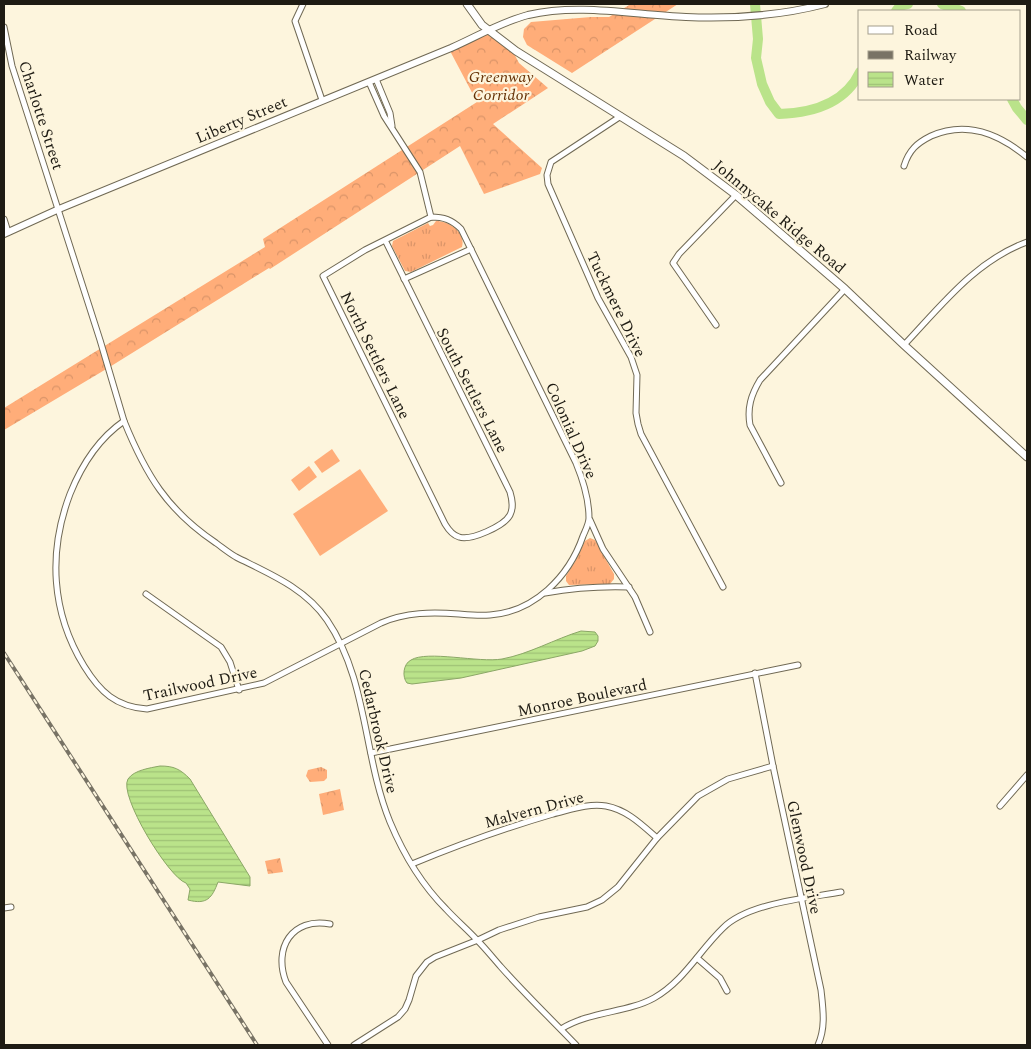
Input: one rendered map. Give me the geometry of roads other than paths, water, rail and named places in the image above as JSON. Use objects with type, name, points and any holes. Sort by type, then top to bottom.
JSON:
[{"type":"main road","name":"Johnnycake Ridge Road","points":[[467,4],[482,25],[528,59],[684,156],[736,195],[845,289],[1027,457]]},
{"type":"street","points":[[302,4],[295,20],[322,100]]},
{"type":"street","name":"Liberty Street","points":[[6,233],[59,209],[529,15],[574,10],[640,12],[686,17],[745,17],[787,13],[825,4]]},
{"type":"street","name":"Charlotte Street","points":[[4,27],[12,66],[59,209],[124,421]]},
{"type":"street","points":[[373,81],[384,116],[416,163],[424,182],[431,217]]},
{"type":"street","name":"Tuckmere Drive","points":[[621,116],[551,162],[547,175],[548,184],[598,298],[631,357],[637,375],[636,413],[642,434],[723,587]]},
{"type":"street","points":[[904,166],[908,154],[920,142],[942,132],[965,128],[986,132],[1007,142],[1027,156]]},
{"type":"street","points":[[716,325],[673,263],[679,254],[736,195]]},
{"type":"street","name":"North Settlers Lane","points":[[431,217],[365,250],[323,276],[445,524],[451,533],[458,537],[470,538],[475,536]]},
{"type":"street","name":"Colonial Drive","points":[[431,217],[442,217],[455,223],[461,230],[576,463],[583,483],[590,520],[603,549],[629,587],[650,632]]},
{"type":"street","points":[[4,219],[6,233]]},
{"type":"street","name":"South Settlers Lane","points":[[385,240],[510,492],[513,505],[510,515],[499,524],[475,536]]},
{"type":"street","points":[[904,345],[970,276],[996,257],[1027,242]]},
{"type":"street","points":[[404,279],[471,249]]},
{"type":"street","points":[[781,484],[750,425],[748,417],[750,398],[760,380],[845,289]]},
{"type":"street","name":"Cedarbrook Drive","points":[[124,421],[142,464],[157,487],[184,518],[198,531],[235,556],[271,574],[303,594],[327,619],[341,643],[353,672],[381,797],[399,841],[412,864],[426,886],[443,906],[478,940],[500,966],[576,1045]]},
{"type":"street","name":"Trailwood Drive","points":[[124,421],[112,429],[95,447],[79,472],[58,532],[55,564],[58,595],[64,624],[73,645],[92,678],[109,697],[132,708],[147,709],[239,690],[264,683],[341,643]]},
{"type":"street","points":[[341,643],[380,623],[401,616],[423,613],[490,615],[505,613],[522,607],[558,582],[572,561],[590,520]]},
{"type":"street","points":[[544,593],[595,587],[629,587]]},
{"type":"street","points":[[146,594],[221,647],[230,662],[239,690]]},
{"type":"street","name":"Monroe Boulevard","points":[[371,753],[798,665]]},
{"type":"street","name":"Glenwood Drive","points":[[755,674],[823,1005],[824,1016],[821,1039],[818,1045]]},
{"type":"street","points":[[354,1045],[398,1017],[405,1009],[416,976],[427,962],[447,951],[499,930],[587,907],[602,900],[626,879],[657,838],[698,796],[728,779],[773,766]]},
{"type":"street","points":[[1000,806],[1027,775]]},
{"type":"street","name":"Malvern Drive","points":[[412,864],[496,832],[574,809],[592,806],[604,806],[627,814],[657,838]]},
{"type":"street","points":[[561,1030],[574,1022],[652,999],[681,978],[723,928],[741,915],[764,907],[841,892]]},
{"type":"street","points":[[4,908],[11,907]]},
{"type":"street","points":[[328,1045],[286,982],[281,961],[282,950],[292,933],[308,923],[322,922],[330,924]]},
{"type":"street","points":[[697,958],[720,978],[727,991]]},
{"type":"water","points":[[581,631],[595,632],[598,636],[598,641],[595,646],[582,651],[461,678],[412,684],[407,683],[404,677],[406,664],[419,657],[441,656],[502,659],[522,654]]},
{"type":"water","points":[[160,766],[176,769],[190,779],[250,877],[250,886],[218,882],[208,899],[200,902],[188,900],[190,889],[168,867],[147,835],[137,818],[127,788],[128,779],[134,773]]},
{"type":"waterway","points":[[755,4],[758,39],[756,58],[762,84],[770,102],[779,114],[803,112],[826,105],[846,92],[858,76]]},
{"type":"waterway","points":[[897,10],[900,6],[908,4]]},
{"type":"waterway","points":[[942,4],[958,10]]},
{"type":"waterway","points":[[1013,100],[1027,120]]},
{"type":"railway","points":[[4,653],[257,1045]]},
{"type":"park label","name":"Greenway Corridor","points":[[501,85]]}]
